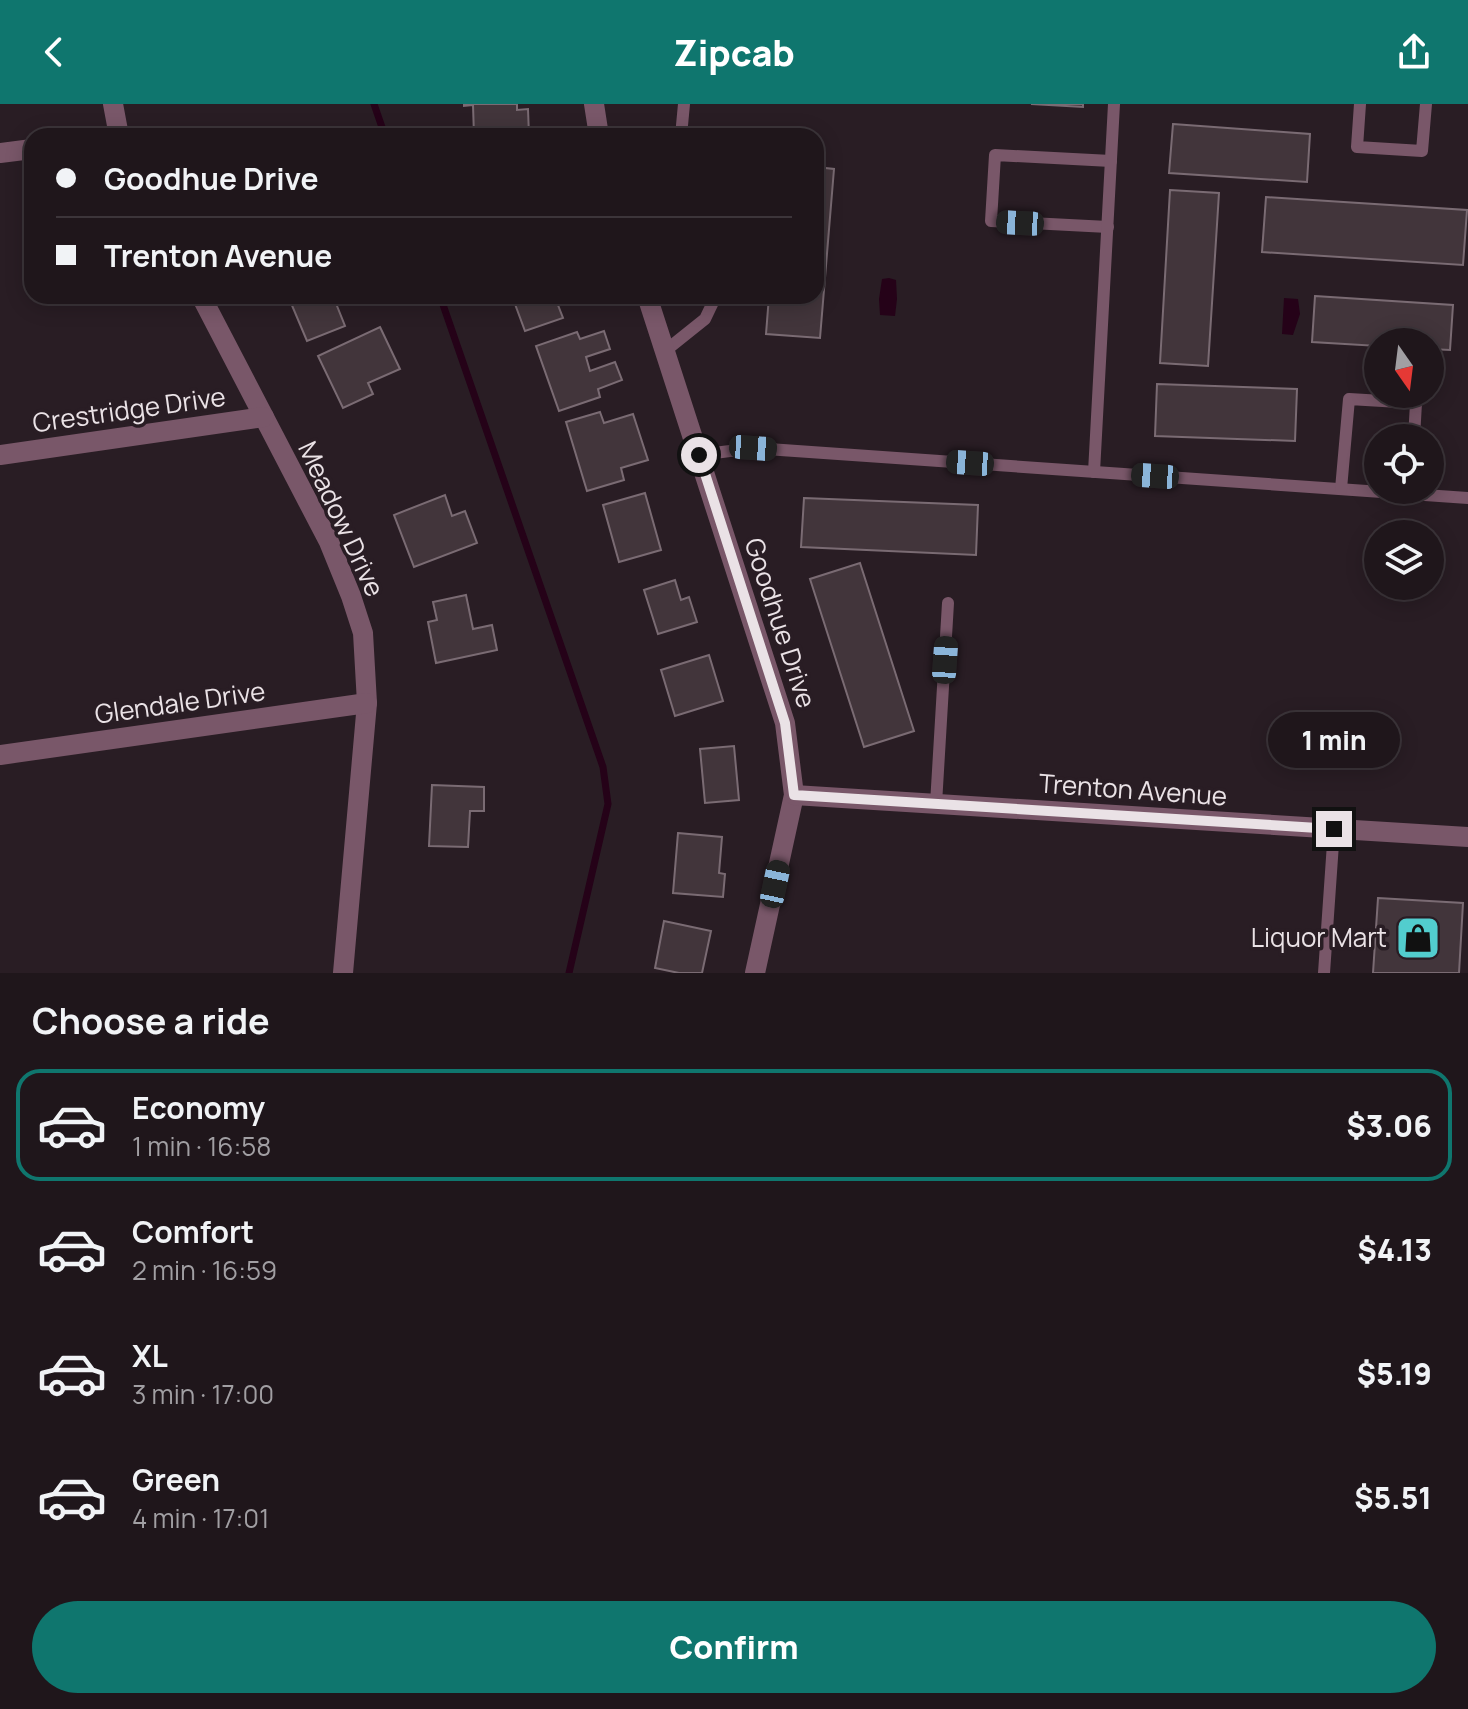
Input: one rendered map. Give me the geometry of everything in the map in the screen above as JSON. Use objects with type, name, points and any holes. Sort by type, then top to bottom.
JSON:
[{"type":"street","points":[[113,104],[118,128]]},
{"type":"street","points":[[594,104],[598,128]]},
{"type":"street","points":[[0,153],[24,150]]},
{"type":"street","name":"Meadow Drive","points":[[205,304],[329,542],[363,633],[367,703],[343,973]]},
{"type":"street","name":"Goodhue Drive","points":[[650,304],[785,723],[794,795],[755,973]]},
{"type":"street","name":"Crestridge Drive","points":[[0,455],[264,417]]},
{"type":"street","name":"Glendale Drive","points":[[0,755],[367,703]]},
{"type":"street","name":"Trenton Avenue","points":[[794,795],[1468,837]]},
{"type":"lane","points":[[682,128],[684,104]]},
{"type":"lane","points":[[1094,472],[1114,104]]},
{"type":"lane","points":[[1360,104],[1357,147],[1422,151],[1426,104]]},
{"type":"lane","points":[[1108,227],[991,221],[995,155],[1111,161]]},
{"type":"lane","points":[[665,351],[705,319],[712,304]]},
{"type":"lane","points":[[1341,489],[1349,399],[1416,403],[1415,424]]},
{"type":"lane","points":[[699,455],[753,448],[1364,490]]},
{"type":"lane","points":[[1444,495],[1468,498]]},
{"type":"lane","points":[[936,804],[948,603]]},
{"type":"lane","points":[[1324,973],[1334,829]]},
{"type":"shaded area","points":[[882,279],[896,280],[895,316],[880,315]]},
{"type":"shaded area","points":[[1284,298],[1298,299],[1300,314],[1293,335],[1282,334]]},
{"type":"building","points":[[464,104],[517,104],[517,110],[528,109],[529,128],[474,128],[473,105]]},
{"type":"building","points":[[1031,104],[1083,104],[1083,107]]},
{"type":"building","points":[[1173,124],[1310,134],[1307,182],[1169,173]]},
{"type":"building","points":[[824,168],[834,169],[824,290]]},
{"type":"building","points":[[1170,190],[1219,193],[1208,366],[1160,363]]},
{"type":"building","points":[[1266,197],[1467,210],[1463,265],[1262,252]]},
{"type":"building","points":[[1315,296],[1453,305],[1450,350],[1444,350],[1444,328],[1364,328],[1364,345],[1312,342]]},
{"type":"building","points":[[291,304],[336,304],[345,326],[307,341]]},
{"type":"building","points":[[515,304],[561,304],[558,305],[563,318],[525,331]]},
{"type":"building","points":[[768,304],[823,304],[820,338],[766,334]]},
{"type":"building","points":[[380,327],[400,369],[368,383],[373,394],[343,408],[318,356]]},
{"type":"building","points":[[604,331],[610,349],[586,357],[590,371],[615,362],[622,380],[598,389],[600,397],[559,411],[536,346],[577,332],[580,339]]},
{"type":"building","points":[[1157,384],[1297,389],[1295,441],[1155,436]]},
{"type":"building","points":[[600,412],[604,423],[633,414],[648,460],[621,468],[624,480],[587,491],[566,422]]},
{"type":"building","points":[[645,493],[661,550],[619,562],[603,505]]},
{"type":"building","points":[[445,495],[452,516],[465,511],[477,543],[414,567],[394,515]]},
{"type":"building","points":[[804,498],[978,505],[976,555],[801,547]]},
{"type":"building","points":[[860,563],[914,731],[864,747],[810,579]]},
{"type":"building","points":[[675,580],[681,600],[689,597],[697,622],[658,634],[644,590]]},
{"type":"building","points":[[466,595],[473,629],[492,625],[497,650],[436,663],[428,622],[437,620],[433,602]]},
{"type":"building","points":[[709,655],[723,701],[675,716],[661,670]]},
{"type":"building","points":[[734,746],[739,800],[705,803],[700,749]]},
{"type":"building","points":[[432,785],[484,787],[484,811],[470,811],[468,847],[429,846]]},
{"type":"building","points":[[678,833],[722,837],[719,873],[725,874],[723,897],[673,893]]},
{"type":"building","name":"Liquor Mart","points":[[1378,898],[1463,903],[1459,973],[1373,973]]},
{"type":"building","points":[[664,921],[711,931],[702,973],[679,973],[655,968]]},
{"type":"waterway","points":[[374,104],[382,128]]},
{"type":"waterway","points":[[443,304],[603,767],[608,804],[569,973]]},
{"type":"place","name":"Liquor Mart","points":[[1418,938]]},
{"type":"route","points":[[699,455],[785,723],[794,795],[1334,829]]}]
